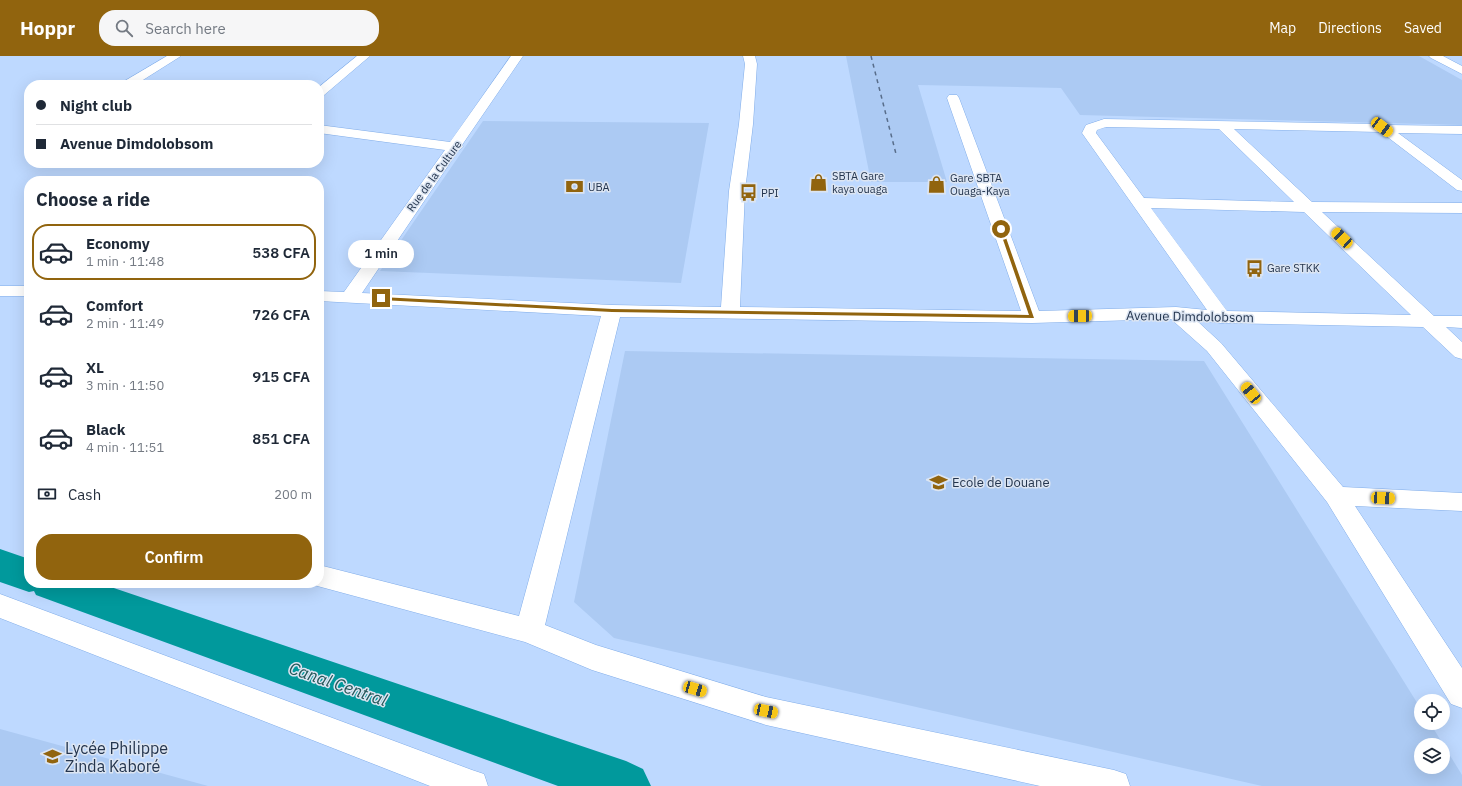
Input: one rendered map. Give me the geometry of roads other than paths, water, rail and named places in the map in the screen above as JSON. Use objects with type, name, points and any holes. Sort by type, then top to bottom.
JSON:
[{"type":"street","points":[[135,80],[175,56]]},
{"type":"street","points":[[324,89],[364,56]]},
{"type":"street","name":"Rue de la Culture","points":[[350,296],[408,212],[456,147],[518,56]]},
{"type":"street","points":[[730,312],[737,191],[751,64],[749,56]]},
{"type":"street","points":[[1435,56],[1462,71]]},
{"type":"street","points":[[954,98],[1032,317]]},
{"type":"street","points":[[1221,317],[1089,133],[1091,128],[1104,123],[1223,126],[1382,127],[1462,130]]},
{"type":"street","points":[[1223,126],[1462,353]]},
{"type":"street","points":[[1382,127],[1462,187]]},
{"type":"street","points":[[324,130],[456,147]]},
{"type":"street","points":[[1140,203],[1309,207],[1462,208]]},
{"type":"street","points":[[0,290],[24,291]]},
{"type":"street","name":"Avenue Dimdolobsom","points":[[324,296],[350,296],[612,311],[1032,317],[1176,313],[1221,317],[1462,322]]},
{"type":"street","points":[[529,631],[612,311]]},
{"type":"street","points":[[1176,313],[1214,347],[1336,496],[1462,694]]},
{"type":"street","points":[[1336,496],[1462,502]]},
{"type":"street","points":[[324,577],[529,631],[592,657],[766,711],[1114,786]]},
{"type":"street","points":[[0,606],[472,786]]},
{"type":"waterway","name":"Canal Central","points":[[0,565],[24,574]]},
{"type":"waterway","name":"Canal Central","points":[[64,588],[626,786]]},
{"type":"railway","points":[[871,56],[896,154]]},
{"type":"place","name":"SBTA Gare kaya ouaga","points":[[819,182]]},
{"type":"place","name":"Gare SBTA Ouaga-Kaya","points":[[937,184]]},
{"type":"place","name":"UBA","points":[[575,187]]},
{"type":"place","name":"PPI","points":[[748,193]]},
{"type":"place","name":"Gare STKK","points":[[1254,268]]},
{"type":"place","name":"Ecole de Douane","points":[[939,482]]},
{"type":"place","name":"Lycée Philippe Zinda Kaboré","points":[[52,757]]}]
